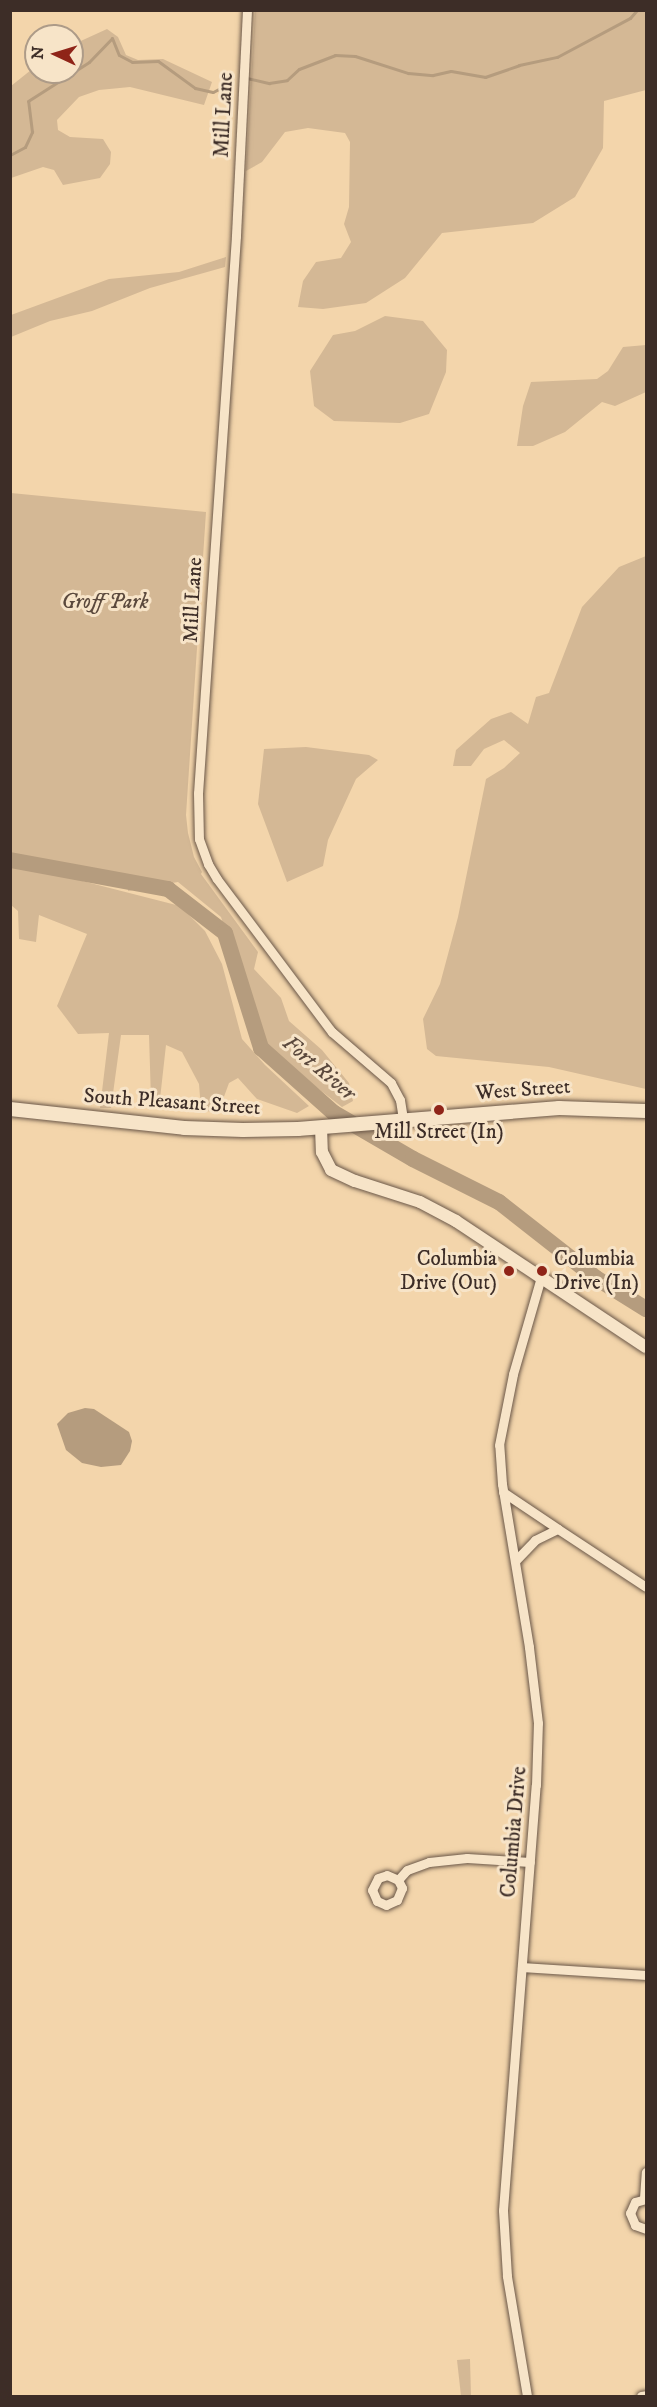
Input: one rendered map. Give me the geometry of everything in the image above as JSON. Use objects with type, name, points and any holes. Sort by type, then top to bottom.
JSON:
[{"type":"main road","name":"West Street","points":[[403,1119],[558,1108],[646,1111]]},
{"type":"main road","name":"South Pleasant Street","points":[[10,1109],[195,1129],[256,1130],[403,1119]]},
{"type":"street","name":"Mill Lane","points":[[247,10],[236,236],[198,793],[199,839],[208,864],[218,879],[332,1032],[395,1089],[403,1119]]},
{"type":"street","points":[[327,1126],[322,1152],[332,1170],[432,1208],[480,1235],[646,1347]]},
{"type":"street","name":"Columbia Drive","points":[[527,2397],[507,2276],[503,2215],[538,1768],[538,1711],[499,1458],[500,1433],[515,1365],[541,1277]]},
{"type":"street","points":[[503,1492],[646,1587]]},
{"type":"street","points":[[514,1560],[535,1540],[558,1529]]},
{"type":"street","points":[[398,1880],[417,1865],[451,1858],[530,1862]]},
{"type":"street","points":[[522,1966],[646,1975]]},
{"type":"street","points":[[646,2172],[645,2198],[635,2202],[630,2213],[635,2225],[646,2229]]},
{"type":"street","points":[[641,2397],[646,2395]]},
{"type":"green space","points":[[255,11],[646,11],[646,90],[604,101],[603,148],[575,197],[533,223],[442,233],[405,278],[366,303],[323,309],[298,307],[303,281],[316,262],[341,258],[351,242],[344,224],[349,207],[350,142],[345,133],[308,128],[285,132],[262,162],[246,171]]},
{"type":"green space","points":[[107,29],[118,37],[126,55],[138,60],[163,59],[212,82],[204,105],[130,87],[99,90],[79,97],[57,120],[58,130],[70,137],[103,139],[111,152],[110,164],[100,178],[63,185],[54,170],[43,167],[11,178],[11,86],[24,76],[24,84],[84,84],[84,40]]},
{"type":"green space","points":[[226,257],[225,267],[150,288],[92,311],[50,321],[11,337],[11,315],[109,279],[179,272]]},
{"type":"green space","points":[[385,316],[423,321],[447,350],[446,372],[429,414],[400,423],[334,421],[314,406],[310,371],[333,335],[355,331]]},
{"type":"green space","points":[[646,345],[646,392],[615,406],[602,402],[565,432],[533,446],[517,446],[523,406],[531,382],[597,379],[608,371],[623,347]]},
{"type":"green space","name":"Groff Park","points":[[11,493],[206,512],[186,815],[188,833],[201,874],[258,952],[254,969],[281,998],[289,1021],[322,1050],[349,1083],[353,1101],[342,1107],[263,1046],[221,917],[178,882],[128,891],[129,884],[11,862]]},
{"type":"green space","points":[[646,556],[646,1089],[549,1067],[436,1056],[427,1049],[423,1019],[440,984],[458,917],[486,779],[504,768],[520,753],[504,740],[484,749],[471,766],[453,766],[456,750],[491,719],[511,712],[528,724],[536,697],[549,693],[582,607],[619,567]]},
{"type":"green space","points":[[306,747],[369,755],[378,760],[356,779],[328,840],[323,866],[287,882],[258,804],[264,749]]},
{"type":"green space","points":[[10,867],[59,875],[180,906],[205,931],[222,964],[242,1039],[265,1065],[309,1106],[297,1113],[257,1099],[238,1078],[229,1083],[218,1113],[201,1110],[199,1084],[182,1052],[166,1045],[160,1099],[151,1100],[149,1035],[121,1035],[111,1108],[100,1108],[109,1033],[78,1034],[57,1006],[87,934],[39,915],[36,942],[19,939],[18,911],[11,905]]},
{"type":"green space","points":[[470,2359],[471,2396],[461,2396],[457,2360]]},
{"type":"shaded area","points":[[85,1408],[94,1409],[129,1432],[132,1441],[130,1451],[121,1465],[101,1467],[82,1463],[66,1450],[57,1424],[68,1413]]},
{"type":"waterway","points":[[247,78],[269,83],[287,80],[299,69],[335,55],[355,56],[408,73],[433,75],[451,71],[485,77],[519,65],[557,57],[630,18],[637,10]]},
{"type":"waterway","points":[[10,155],[25,147],[32,132],[28,101],[89,62],[112,38],[119,55],[132,62],[158,61],[195,88],[213,92],[230,83]]},
{"type":"waterway","name":"Fort River","points":[[10,860],[168,889],[225,933],[261,1048],[334,1113],[413,1159],[499,1202],[596,1278],[646,1309]]},
{"type":"place","name":"Mill Street (In)","points":[[439,1110]]},
{"type":"place","name":"Columbia Drive (Out)","points":[[509,1271]]},
{"type":"place","name":"Columbia Drive (In)","points":[[542,1271]]}]
